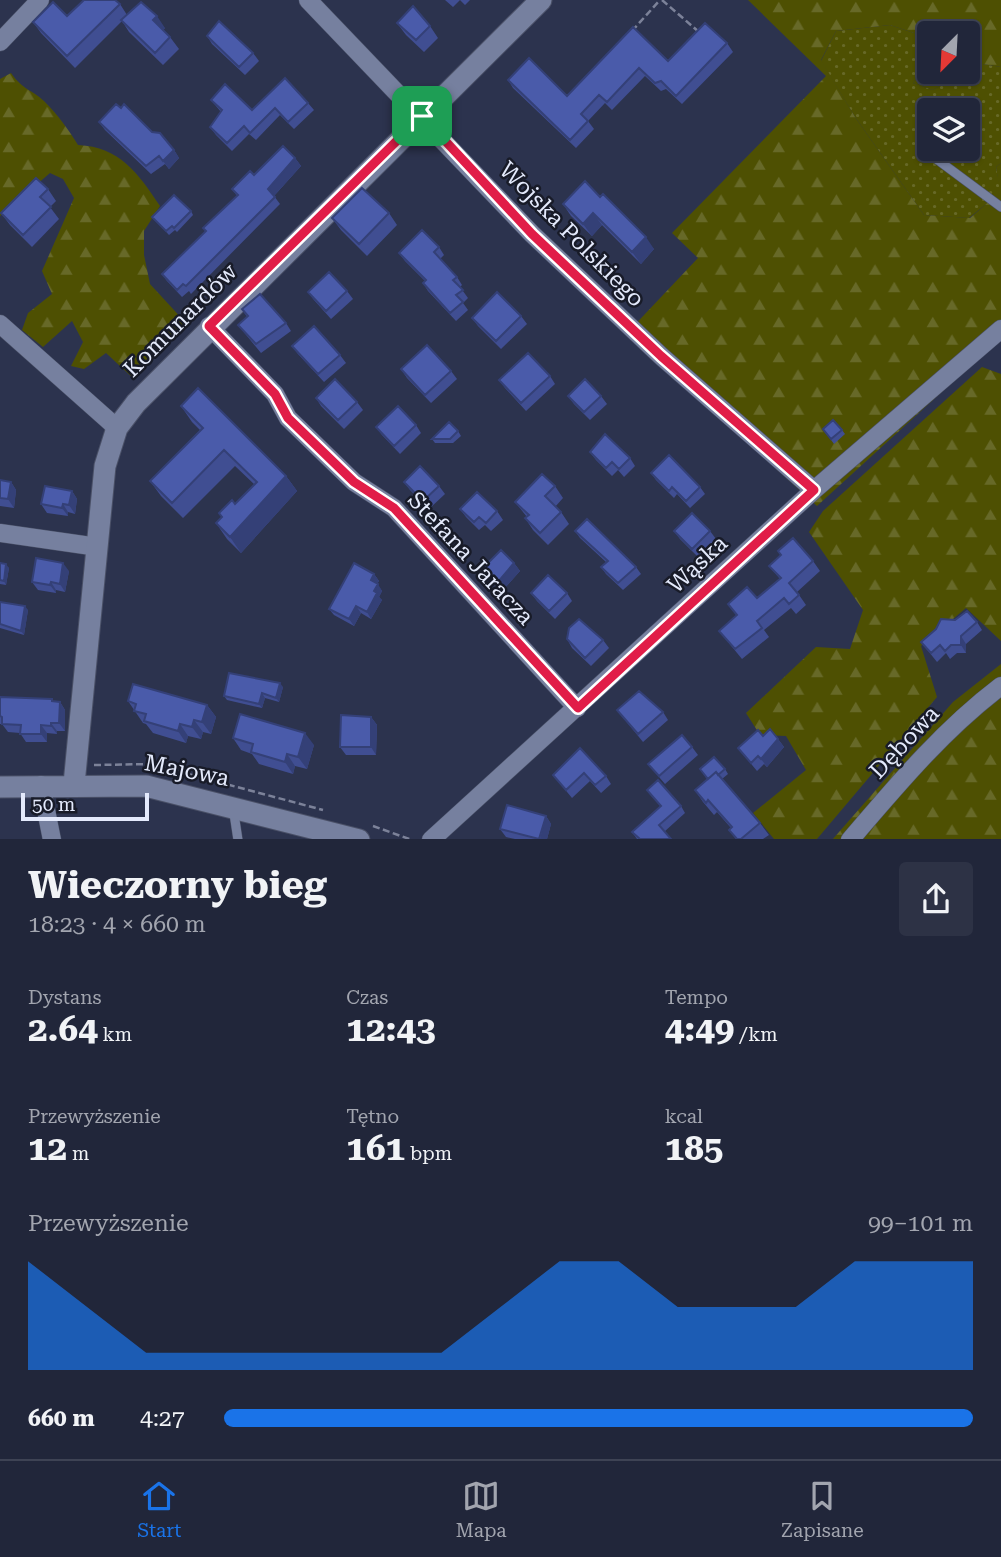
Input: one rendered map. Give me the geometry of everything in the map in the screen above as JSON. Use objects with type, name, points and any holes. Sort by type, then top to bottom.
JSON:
[{"type":"street","points":[[0,42],[40,0]]},
{"type":"street","name":"Wojska Polskiego","points":[[308,0],[422,116],[532,234],[661,356],[814,490]]},
{"type":"street","name":"Komunardów","points":[[74,784],[105,466],[117,428],[135,403],[209,326],[541,0]]},
{"type":"street","points":[[0,324],[117,428]]},
{"type":"street","name":"Stefana Jaracza","points":[[209,326],[275,394],[288,418],[354,482],[394,508],[578,708]]},
{"type":"street","name":"Wąska","points":[[431,839],[578,708],[814,490],[1001,329]]},
{"type":"street","points":[[0,533],[98,547]]},
{"type":"street","name":"Dębowa","points":[[850,839],[915,765],[967,712],[1001,686]]},
{"type":"street","name":"Majowa","points":[[0,787],[74,784],[146,786],[359,839]]},
{"type":"street","points":[[41,785],[52,839]]},
{"type":"lane","points":[[939,161],[1001,207]]},
{"type":"lane","points":[[233,806],[238,839]]},
{"type":"path","points":[[630,33],[661,0],[700,33]]},
{"type":"green space","points":[[748,0],[1001,0],[1001,67],[980,64],[980,21],[917,21],[917,34],[890,25],[836,31],[821,60],[855,117],[924,215],[970,218],[1000,192],[996,167],[1001,163],[1001,338],[817,506],[627,333],[698,258],[672,233],[826,76]]},
{"type":"green space","points":[[890,25],[917,34],[917,78],[913,83],[933,90],[943,84],[980,84],[980,64],[1001,67],[1001,163],[996,167],[1001,192],[969,218],[924,215],[855,117],[821,61],[836,31]]},
{"type":"green space","points":[[11,73],[49,106],[78,145],[105,151],[127,164],[160,206],[144,231],[144,255],[150,284],[185,322],[134,379],[106,353],[84,369],[71,366],[83,342],[72,321],[43,347],[22,330],[28,313],[52,294],[42,271],[74,198],[63,179],[50,173],[0,216],[0,79]]},
{"type":"green space","points":[[917,78],[917,84],[943,84],[933,90],[913,83]]},
{"type":"green space","points":[[982,367],[1001,374],[1001,641],[966,608],[921,646],[937,697],[817,839],[774,839],[753,813],[806,770],[786,736],[760,735],[746,713],[816,647],[850,649],[863,610],[809,532],[823,511]]},
{"type":"green space","points":[[1001,664],[1001,839],[833,839],[953,702]]},
{"type":"building","points":[[84,0],[115,0],[120,4],[67,56],[33,22],[53,2],[67,16]]},
{"type":"building","points":[[141,2],[157,16],[153,20],[170,37],[155,53],[121,20]]},
{"type":"building","points":[[413,6],[430,26],[416,40],[397,23]]},
{"type":"building","points":[[219,21],[253,53],[239,67],[207,36]]},
{"type":"building","points":[[705,23],[727,43],[676,96],[661,81],[655,83],[639,68],[607,102],[599,95],[581,114],[588,121],[570,140],[508,80],[529,58],[567,96],[633,27],[668,61]]},
{"type":"building","points":[[285,78],[308,103],[288,122],[275,108],[250,133],[244,126],[227,143],[210,127],[222,110],[211,100],[225,84],[252,110]]},
{"type":"building","points":[[116,104],[121,108],[124,104],[152,132],[160,133],[174,150],[163,161],[159,156],[146,166],[99,122]]},
{"type":"building","points":[[283,146],[295,158],[268,189],[275,197],[186,286],[183,284],[177,290],[162,274],[206,231],[203,228],[238,195],[232,189],[250,171],[254,175]]},
{"type":"building","points":[[36,178],[48,189],[40,197],[51,207],[23,235],[1,213]]},
{"type":"building","points":[[585,181],[600,197],[603,194],[646,237],[632,252],[593,213],[583,224],[563,204]]},
{"type":"building","points":[[362,188],[389,213],[359,244],[332,218]]},
{"type":"building","points":[[174,195],[191,211],[174,228],[172,226],[166,231],[152,217]]},
{"type":"building","points":[[422,230],[439,247],[434,252],[457,277],[453,280],[463,290],[456,295],[463,302],[450,313],[423,283],[426,280],[399,253]]},
{"type":"building","points":[[329,272],[347,291],[326,311],[308,292]]},
{"type":"building","points":[[497,292],[521,316],[496,341],[472,318]]},
{"type":"building","points":[[260,294],[286,323],[256,344],[238,325],[248,316],[242,309]]},
{"type":"building","points":[[314,326],[340,355],[318,374],[292,346]]},
{"type":"building","points":[[427,345],[451,371],[425,395],[401,369]]},
{"type":"building","points":[[528,353],[550,376],[521,403],[499,380]]},
{"type":"building","points":[[335,379],[357,402],[338,420],[316,398]]},
{"type":"building","points":[[585,379],[601,396],[584,412],[568,396]]},
{"type":"building","points":[[198,388],[286,476],[230,537],[216,523],[222,517],[219,513],[232,500],[235,504],[257,482],[224,450],[172,503],[150,481],[203,428],[181,406]]},
{"type":"building","points":[[398,406],[416,425],[394,446],[376,427]]},
{"type":"building","points":[[833,420],[842,430],[831,439],[823,429]]},
{"type":"building","points":[[449,422],[458,431],[450,439],[432,439]]},
{"type":"building","points":[[605,434],[630,458],[619,469],[612,462],[606,468],[590,452]]},
{"type":"building","points":[[669,455],[700,487],[686,501],[672,487],[669,491],[651,473]]},
{"type":"building","points":[[420,466],[439,486],[423,501],[404,482]]},
{"type":"building","points":[[542,474],[555,486],[545,496],[561,512],[540,533],[525,518],[529,515],[515,502]]},
{"type":"building","points":[[0,480],[11,482],[8,499],[0,498]]},
{"type":"building","points":[[45,486],[72,491],[69,505],[63,504],[62,508],[41,504]]},
{"type":"building","points":[[477,492],[497,511],[486,523],[479,517],[474,522],[460,509]]},
{"type":"building","points":[[692,513],[710,531],[692,549],[674,531]]},
{"type":"building","points":[[587,519],[636,567],[618,583],[601,567],[608,561],[575,531]]},
{"type":"building","points":[[793,538],[813,561],[789,583],[799,595],[789,604],[784,598],[757,621],[762,628],[735,649],[719,631],[737,615],[728,604],[747,587],[757,598],[781,578],[769,566],[781,555],[778,551]]},
{"type":"building","points":[[501,550],[514,563],[498,582],[483,568]]},
{"type":"building","points":[[36,558],[63,563],[60,584],[32,582]]},
{"type":"building","points":[[0,563],[6,564],[4,581],[0,580]]},
{"type":"building","points":[[354,563],[374,574],[371,580],[378,584],[374,591],[377,593],[367,612],[356,606],[349,619],[329,609]]},
{"type":"building","points":[[548,575],[567,593],[549,611],[531,593]]},
{"type":"building","points":[[0,602],[25,606],[21,631],[0,624]]},
{"type":"building","points":[[967,611],[977,622],[961,636],[961,645],[951,645],[945,651],[940,645],[931,653],[921,642],[936,629],[941,619],[955,620]]},
{"type":"building","points":[[579,619],[603,640],[585,658],[567,639],[569,628]]},
{"type":"building","points":[[229,673],[280,683],[276,698],[262,693],[259,704],[224,696]]},
{"type":"building","points":[[133,684],[207,705],[202,722],[194,720],[192,727],[180,724],[178,731],[144,721],[146,714],[134,711],[136,704],[128,701]]},
{"type":"building","points":[[639,691],[663,712],[638,734],[617,710]]},
{"type":"building","points":[[0,697],[52,699],[60,702],[59,723],[41,725],[41,734],[20,734],[21,725],[2,724]]},
{"type":"building","points":[[240,714],[305,733],[298,757],[287,754],[285,762],[251,752],[253,744],[233,738]]},
{"type":"building","points":[[341,715],[371,717],[371,747],[340,747]]},
{"type":"building","points":[[770,729],[778,739],[761,759],[758,756],[751,763],[738,748],[758,730],[763,736]]},
{"type":"building","points":[[682,735],[692,747],[659,776],[648,764]]},
{"type":"building","points":[[580,748],[606,776],[595,785],[584,773],[566,790],[553,775]]},
{"type":"building","points":[[714,757],[725,769],[708,779],[700,769]]},
{"type":"building","points":[[716,772],[760,823],[741,839],[737,839],[729,830],[732,827],[708,800],[706,803],[695,790]]},
{"type":"building","points":[[658,780],[681,806],[659,825],[671,839],[640,839],[632,832],[661,806],[647,790]]},
{"type":"building","points":[[507,805],[546,816],[539,839],[500,829]]},
{"type":"route","points":[[422,116],[532,234],[661,356],[746,427],[814,490],[578,708],[394,508],[354,482],[288,418],[275,394],[209,326],[422,116]]}]
